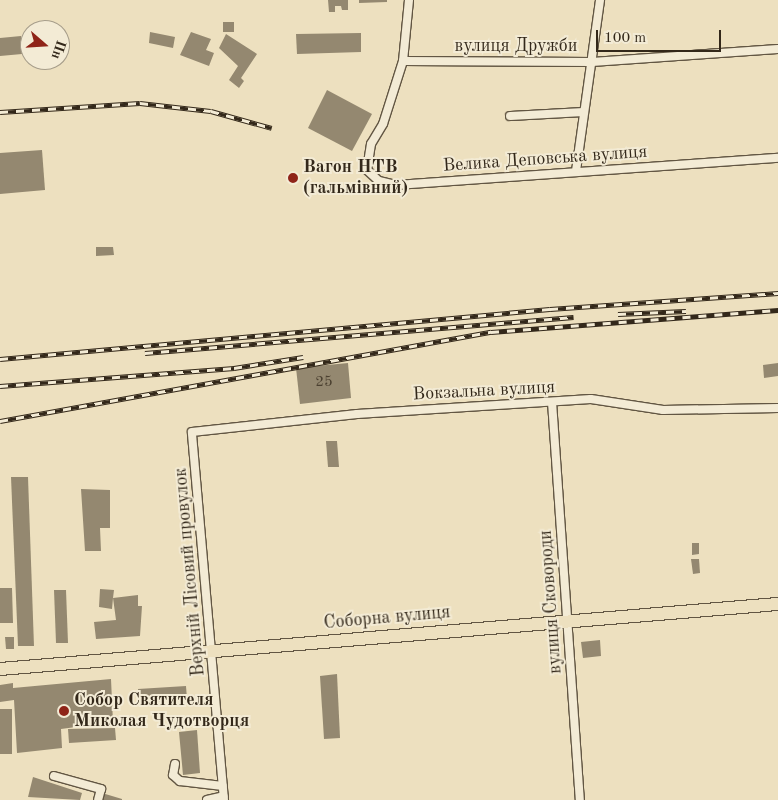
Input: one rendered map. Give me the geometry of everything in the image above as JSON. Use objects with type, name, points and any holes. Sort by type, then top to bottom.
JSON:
[{"type":"main road","name":"Соборна вулиця","points":[[0,669],[568,620],[778,604]]},
{"type":"street","points":[[402,61],[409,0]]},
{"type":"street","points":[[576,171],[600,0]]},
{"type":"street","name":"вулиця Дружби","points":[[402,61],[592,62],[778,49]]},
{"type":"street","name":"Велика Деповська вулиця","points":[[402,61],[382,124],[371,144],[367,170],[379,181],[398,185],[778,158]]},
{"type":"street","points":[[510,116],[584,112]]},
{"type":"street","name":"Вокзальна вулиця","points":[[192,432],[357,414],[591,399],[663,410],[778,408]]},
{"type":"street","name":"вулиця Сковороди","points":[[552,402],[580,800]]},
{"type":"street","name":"Верхній Лісовий провулок","points":[[192,432],[224,798]]},
{"type":"street","points":[[175,764],[173,774],[180,781],[223,786]]},
{"type":"street","points":[[54,776],[101,788],[98,800]]},
{"type":"street","points":[[207,800],[224,798]]},
{"type":"building","points":[[328,0],[348,0],[348,10],[342,10],[341,6],[335,6],[335,12],[329,12]]},
{"type":"building","points":[[359,0],[387,0],[387,2],[359,3]]},
{"type":"building","points":[[223,22],[234,22],[234,32],[223,32]]},
{"type":"building","points":[[150,32],[175,37],[173,48],[149,43]]},
{"type":"building","points":[[191,32],[211,39],[206,50],[214,53],[209,66],[180,55]]},
{"type":"building","points":[[361,33],[361,52],[297,54],[296,34]]},
{"type":"building","points":[[226,34],[257,54],[241,78],[244,81],[239,88],[229,80],[238,66],[219,48]]},
{"type":"building","points":[[20,36],[20,54],[0,56],[0,38]]},
{"type":"building","points":[[327,90],[372,114],[352,151],[308,128]]},
{"type":"building","points":[[42,150],[45,190],[0,194],[0,153]]},
{"type":"building","points":[[96,247],[113,247],[114,255],[96,256]]},
{"type":"building","points":[[348,363],[351,398],[300,404],[296,368]]},
{"type":"building","points":[[778,363],[778,376],[764,378],[763,365]]},
{"type":"building","points":[[326,441],[337,441],[339,467],[328,467]]},
{"type":"building","points":[[11,477],[28,477],[34,646],[18,646]]},
{"type":"building","points":[[81,489],[110,490],[110,528],[100,528],[101,551],[85,551]]},
{"type":"building","points":[[692,543],[699,543],[699,554],[692,555]]},
{"type":"building","points":[[691,559],[699,559],[700,573],[693,574]]},
{"type":"building","points":[[0,588],[12,588],[13,623],[0,623]]},
{"type":"building","points":[[100,589],[114,590],[112,609],[99,607]]},
{"type":"building","points":[[54,590],[66,590],[68,643],[56,643]]},
{"type":"building","points":[[138,595],[138,606],[142,606],[140,636],[96,639],[94,622],[116,620],[113,598]]},
{"type":"building","points":[[5,637],[14,637],[14,649],[6,649]]},
{"type":"building","points":[[600,640],[601,656],[583,658],[581,642]]},
{"type":"building","points":[[337,674],[340,738],[324,739],[320,676]]},
{"type":"building","name":"Собор Святителя Миколая Чудотворця","points":[[111,679],[113,722],[61,729],[62,748],[17,753],[14,700],[0,702],[0,685],[13,683],[13,688]]},
{"type":"building","points":[[186,686],[187,699],[139,704],[138,689]]},
{"type":"building","points":[[0,709],[12,709],[12,754],[0,754]]},
{"type":"building","points":[[115,728],[116,740],[69,743],[68,729]]},
{"type":"building","points":[[197,730],[200,773],[183,775],[179,732]]},
{"type":"building","points":[[33,777],[82,793],[80,800],[28,797]]},
{"type":"building","points":[[102,793],[122,799],[122,800],[100,800]]},
{"type":"railway","points":[[0,112],[140,103],[211,111],[272,128]]},
{"type":"railway","points":[[0,359],[550,309],[778,293]]},
{"type":"railway","points":[[0,421],[491,332],[778,310]]},
{"type":"railway","points":[[618,314],[686,311]]},
{"type":"railway","points":[[145,353],[573,317]]},
{"type":"railway","points":[[0,386],[234,368],[303,357]]},
{"type":"place","name":"Вагон НТВ (гальмівний)","points":[[293,178]]},
{"type":"place","name":"Собор Святителя Миколая Чудотворця","points":[[64,711]]}]
